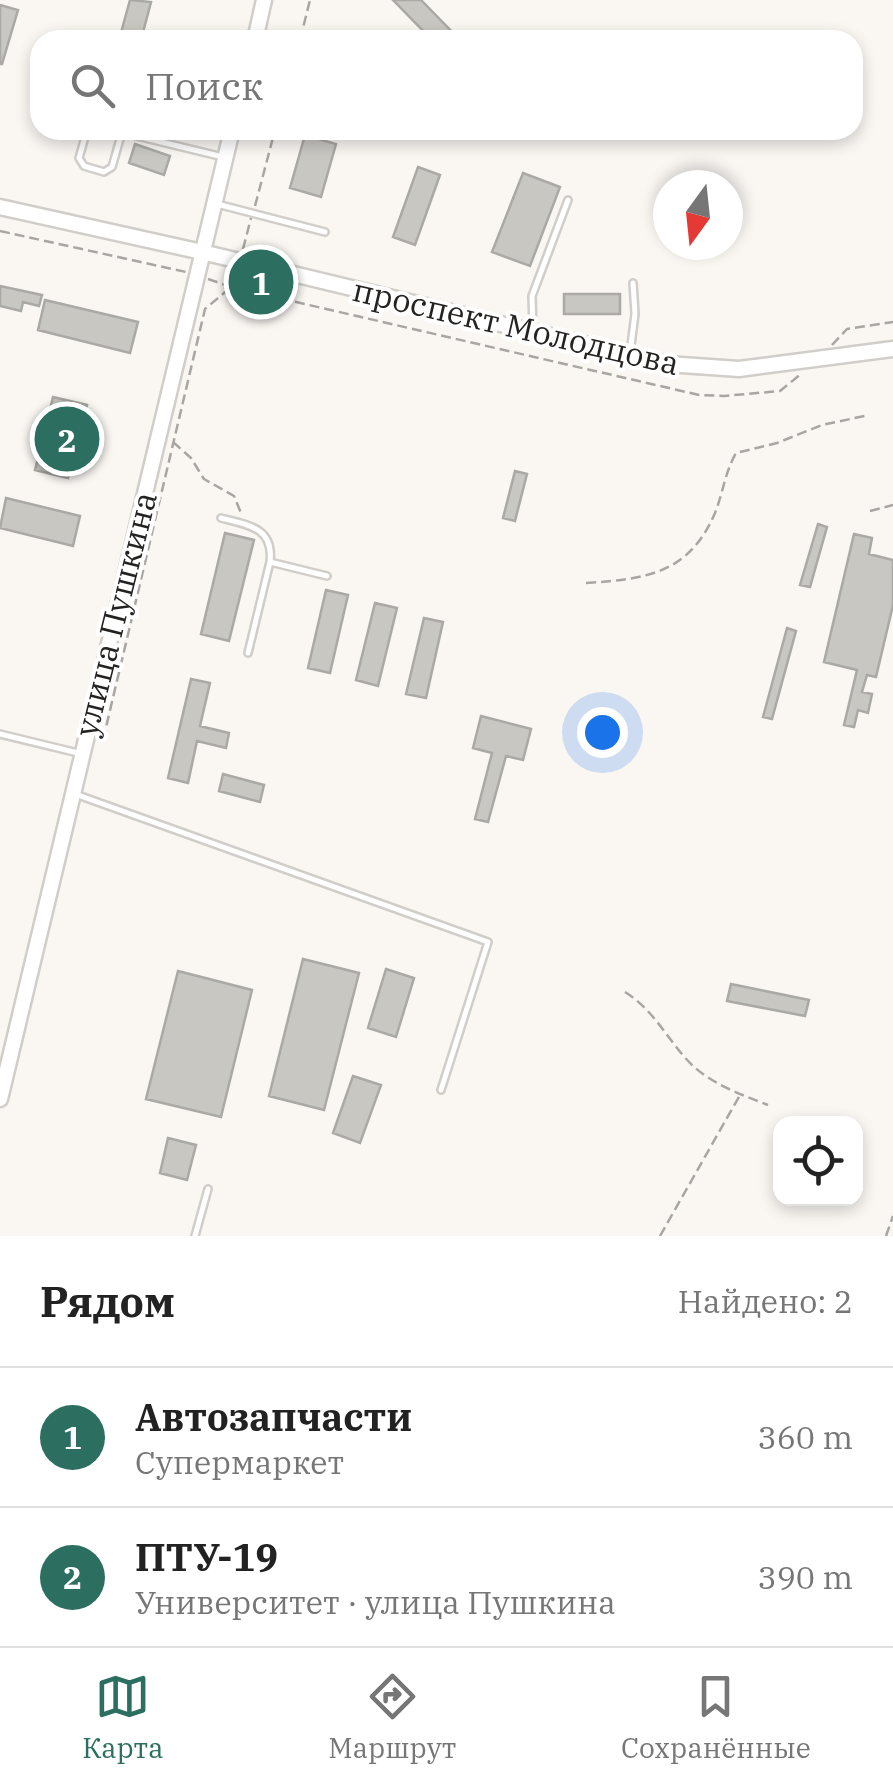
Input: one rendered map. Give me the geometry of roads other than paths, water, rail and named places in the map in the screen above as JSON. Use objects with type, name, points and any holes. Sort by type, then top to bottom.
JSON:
[{"type":"main road","points":[[256,30],[264,0]]},
{"type":"main road","name":"улица Пушкина","points":[[0,1099],[230,140]]},
{"type":"main road","name":"проспект Молодцова","points":[[0,207],[686,366],[739,369],[893,349]]},
{"type":"lane","points":[[85,140],[79,158],[84,166],[104,172],[112,167],[120,140]]},
{"type":"lane","points":[[154,140],[226,158]]},
{"type":"lane","points":[[533,333],[532,296],[568,200]]},
{"type":"lane","points":[[214,203],[326,232]]},
{"type":"lane","points":[[630,356],[632,282]]},
{"type":"lane","points":[[221,518],[263,532],[270,540],[270,562],[248,653]]},
{"type":"lane","points":[[270,562],[327,576]]},
{"type":"lane","points":[[0,734],[81,754]]},
{"type":"lane","points":[[72,793],[488,942],[441,1090]]},
{"type":"lane","points":[[195,1236],[208,1189]]},
{"type":"place","name":"Автозапчасти","points":[[261,282]]},
{"type":"place","name":"ПТУ-19","points":[[67,439]]}]
